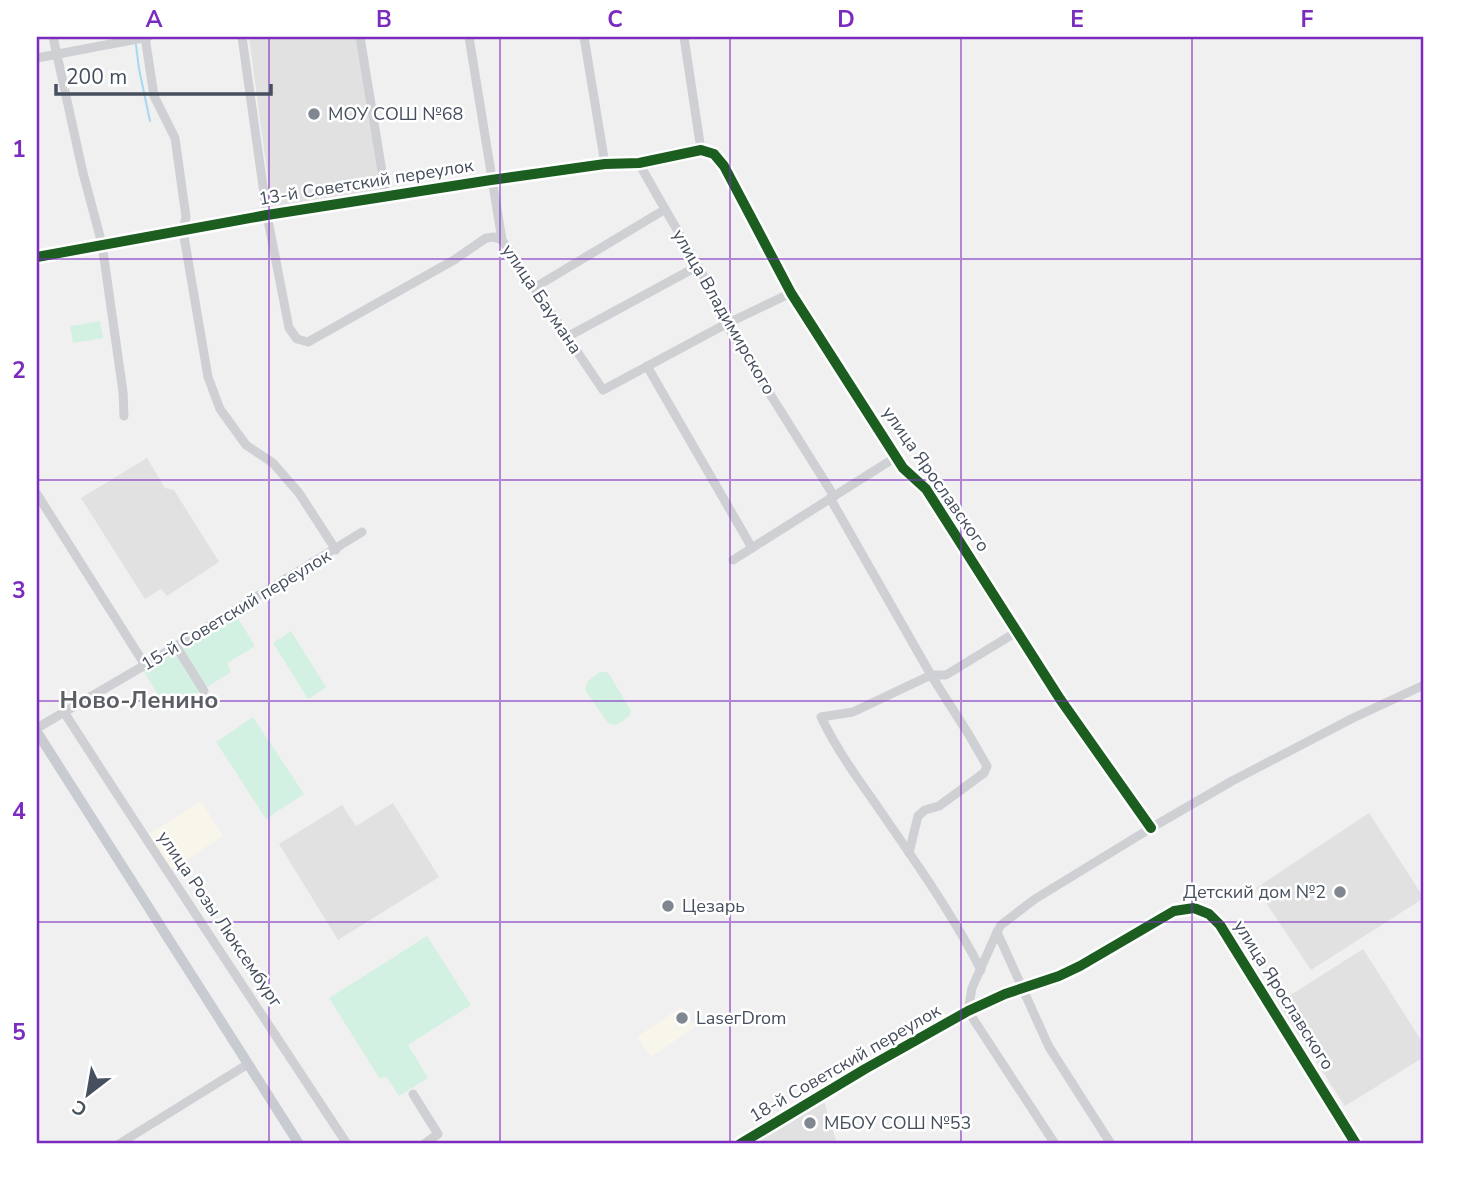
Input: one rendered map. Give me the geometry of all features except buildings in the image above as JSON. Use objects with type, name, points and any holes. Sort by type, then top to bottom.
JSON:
[{"type":"main road","points":[[38,736],[299,1144]]},
{"type":"street","points":[[53,37],[83,173],[102,244],[124,416]]},
{"type":"street","points":[[37,58],[147,37],[154,96],[175,138],[186,217],[183,231],[208,377],[220,409],[246,445],[273,463],[299,493],[336,550]]},
{"type":"street","points":[[242,37],[267,215],[289,328],[297,339],[308,342],[454,260],[486,238],[502,240]]},
{"type":"street","points":[[360,37],[386,196]]},
{"type":"street","name":"улица Баумана","points":[[469,37],[502,240],[603,390],[647,366]]},
{"type":"street","points":[[584,37],[605,164]]},
{"type":"street","points":[[684,37],[701,150]]},
{"type":"street","name":"13-й Советский переулок","points":[[37,257],[267,215],[605,164],[639,163],[701,150]]},
{"type":"street","name":"улица Ярославского","points":[[701,150],[714,154],[724,166],[792,293],[895,457],[926,489],[1060,699],[1151,828]]},
{"type":"street","name":"улица Владимирского","points":[[639,163],[724,312],[726,324],[832,497],[931,675],[987,766],[984,773],[939,806],[925,810],[918,816],[909,853]]},
{"type":"street","points":[[534,288],[664,210]]},
{"type":"street","points":[[567,337],[698,266]]},
{"type":"street","points":[[752,548],[647,366],[792,293]]},
{"type":"street","points":[[733,560],[895,457]]},
{"type":"street","points":[[37,494],[145,665]]},
{"type":"street","name":"15-й Советский переулок","points":[[38,736],[64,712],[362,532]]},
{"type":"street","points":[[981,970],[958,925],[841,755],[821,717],[853,712],[931,675],[946,675],[1018,631]]},
{"type":"street","points":[[176,646],[204,691]]},
{"type":"street","name":"18-й Советский переулок","points":[[740,1144],[968,1011],[972,988],[1001,925],[1035,899],[1232,780],[1424,685]]},
{"type":"street","name":"улица Розы Люксембург","points":[[64,712],[160,862],[284,1046],[344,1143]]},
{"type":"street","name":"улица Ярославского","points":[[968,1011],[1005,994],[1059,976],[1174,911],[1194,908],[1209,914],[1220,925],[1356,1144]]},
{"type":"street","points":[[997,932],[1049,1047],[1111,1144]]},
{"type":"street","points":[[968,1011],[1055,1144]]},
{"type":"street","points":[[119,1144],[248,1064]]},
{"type":"street","points":[[413,1094],[438,1134],[424,1144]]},
{"type":"shaded area","name":"МОУ СОШ №68","points":[[249,37],[356,37],[381,192],[272,210]]},
{"type":"shaded area","points":[[147,458],[165,488],[174,490],[219,562],[167,596],[161,589],[145,599],[81,498]]},
{"type":"shaded area","points":[[201,801],[223,836],[169,871],[146,836]]},
{"type":"shaded area","points":[[393,803],[439,877],[338,940],[279,844],[342,805],[356,826]]},
{"type":"shaded area","name":"Детский дом №2","points":[[1369,813],[1424,898],[1311,970],[1256,888]]},
{"type":"shaded area","points":[[1363,949],[1424,1045],[1424,1057],[1345,1106],[1278,1003]]},
{"type":"shaded area","points":[[681,1007],[695,1027],[651,1057],[637,1037]]},
{"type":"shaded area","name":"МБОУ СОШ №53","points":[[824,1101],[837,1144],[754,1144]]},
{"type":"green space","points":[[100,321],[103,338],[73,343],[70,326]]},
{"type":"green space","points":[[236,615],[255,646],[227,663],[231,672],[205,688],[181,648]]},
{"type":"green space","points":[[291,631],[326,687],[308,699],[273,643]]},
{"type":"green space","points":[[174,651],[200,691],[168,711],[143,670]]},
{"type":"green space","points":[[600,672],[609,674],[631,711],[630,715],[617,724],[608,723],[585,690],[588,681]]},
{"type":"green space","points":[[253,717],[304,794],[266,819],[216,742]]},
{"type":"green space","points":[[427,936],[471,1005],[408,1045],[428,1078],[399,1096],[386,1076],[380,1079],[329,998]]},
{"type":"waterway","points":[[136,45],[150,121]]},
{"type":"cycle path","points":[[37,257],[267,215],[491,180],[605,164],[639,163],[701,150],[714,154],[724,166],[791,293],[903,468],[926,489],[1060,699],[1151,828]]},
{"type":"cycle path","points":[[740,1144],[968,1011],[1005,994],[1059,976],[1174,911],[1194,908],[1209,914],[1220,925],[1356,1144]]},
{"type":"place","name":"МОУ СОШ №68","points":[[314,114]]},
{"type":"place","name":"Детский дом №2","points":[[1340,892]]},
{"type":"place","name":"Цезарь","points":[[668,906]]},
{"type":"place","name":"LaseгDrom","points":[[682,1018]]},
{"type":"place","name":"МБОУ СОШ №53","points":[[810,1123]]},
{"type":"district","name":"Ново-Ленино","points":[[139,700]]}]
